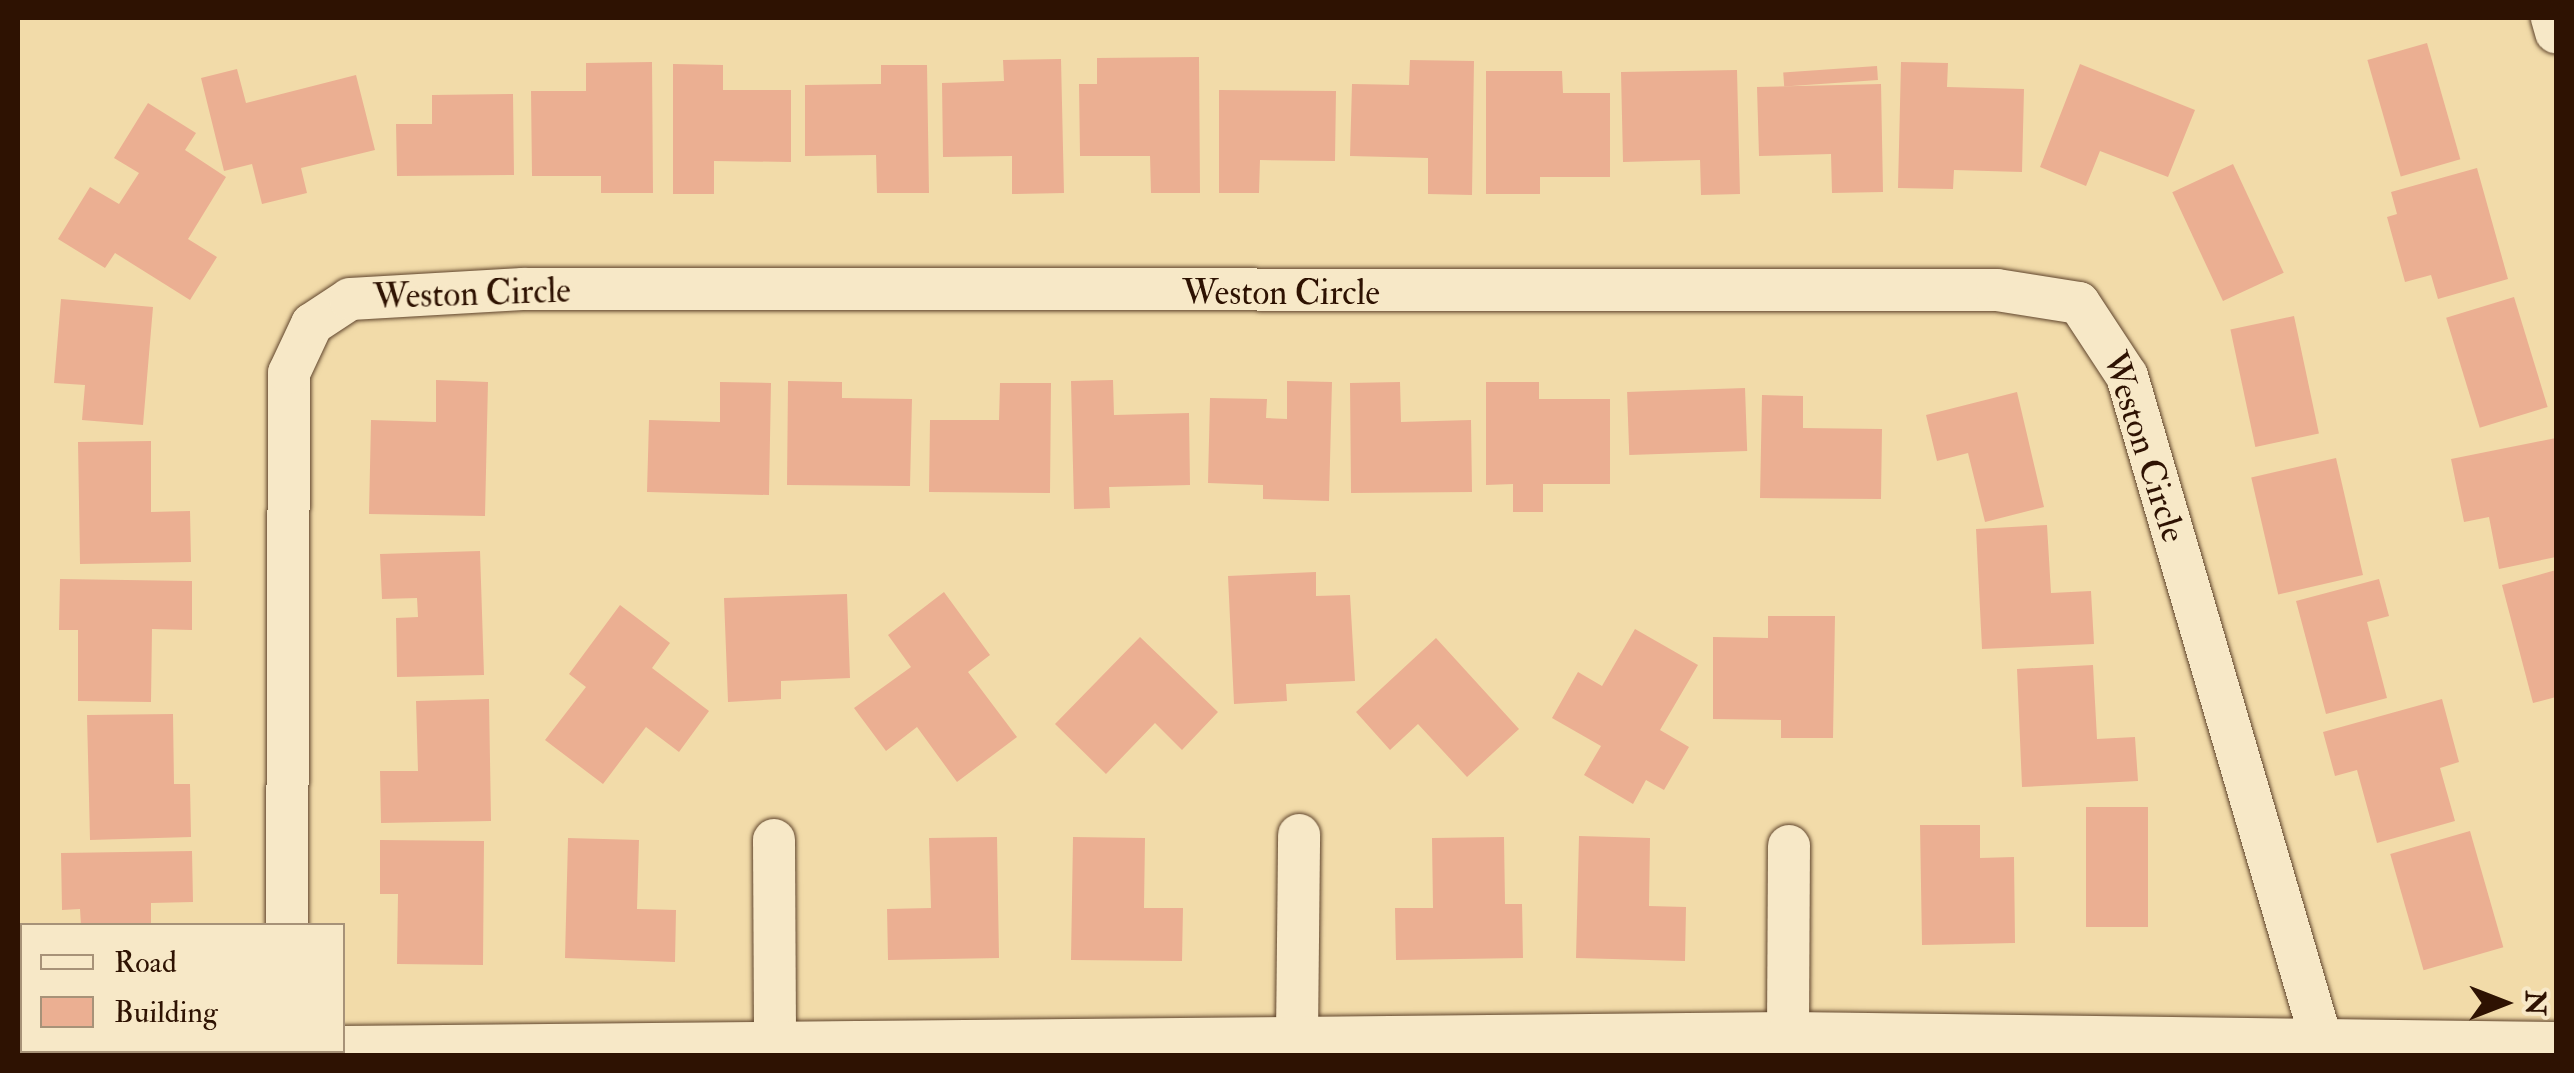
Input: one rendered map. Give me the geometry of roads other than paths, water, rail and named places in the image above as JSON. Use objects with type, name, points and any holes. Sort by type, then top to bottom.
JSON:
[{"type":"street","points":[[2552,18],[2556,32]]},
{"type":"street","name":"Weston Circle","points":[[287,923],[289,374],[312,324],[350,299],[523,289],[1997,290],[2079,303],[2127,376],[2323,1046]]},
{"type":"street","points":[[1296,1036],[1300,836]]},
{"type":"street","points":[[774,840],[775,1036]]},
{"type":"street","points":[[1788,1033],[1789,846]]},
{"type":"street","points":[[345,1047],[775,1036],[1788,1033],[2323,1046],[2556,1043]]},
{"type":"street","points":[[18,1054],[62,1053]]}]
